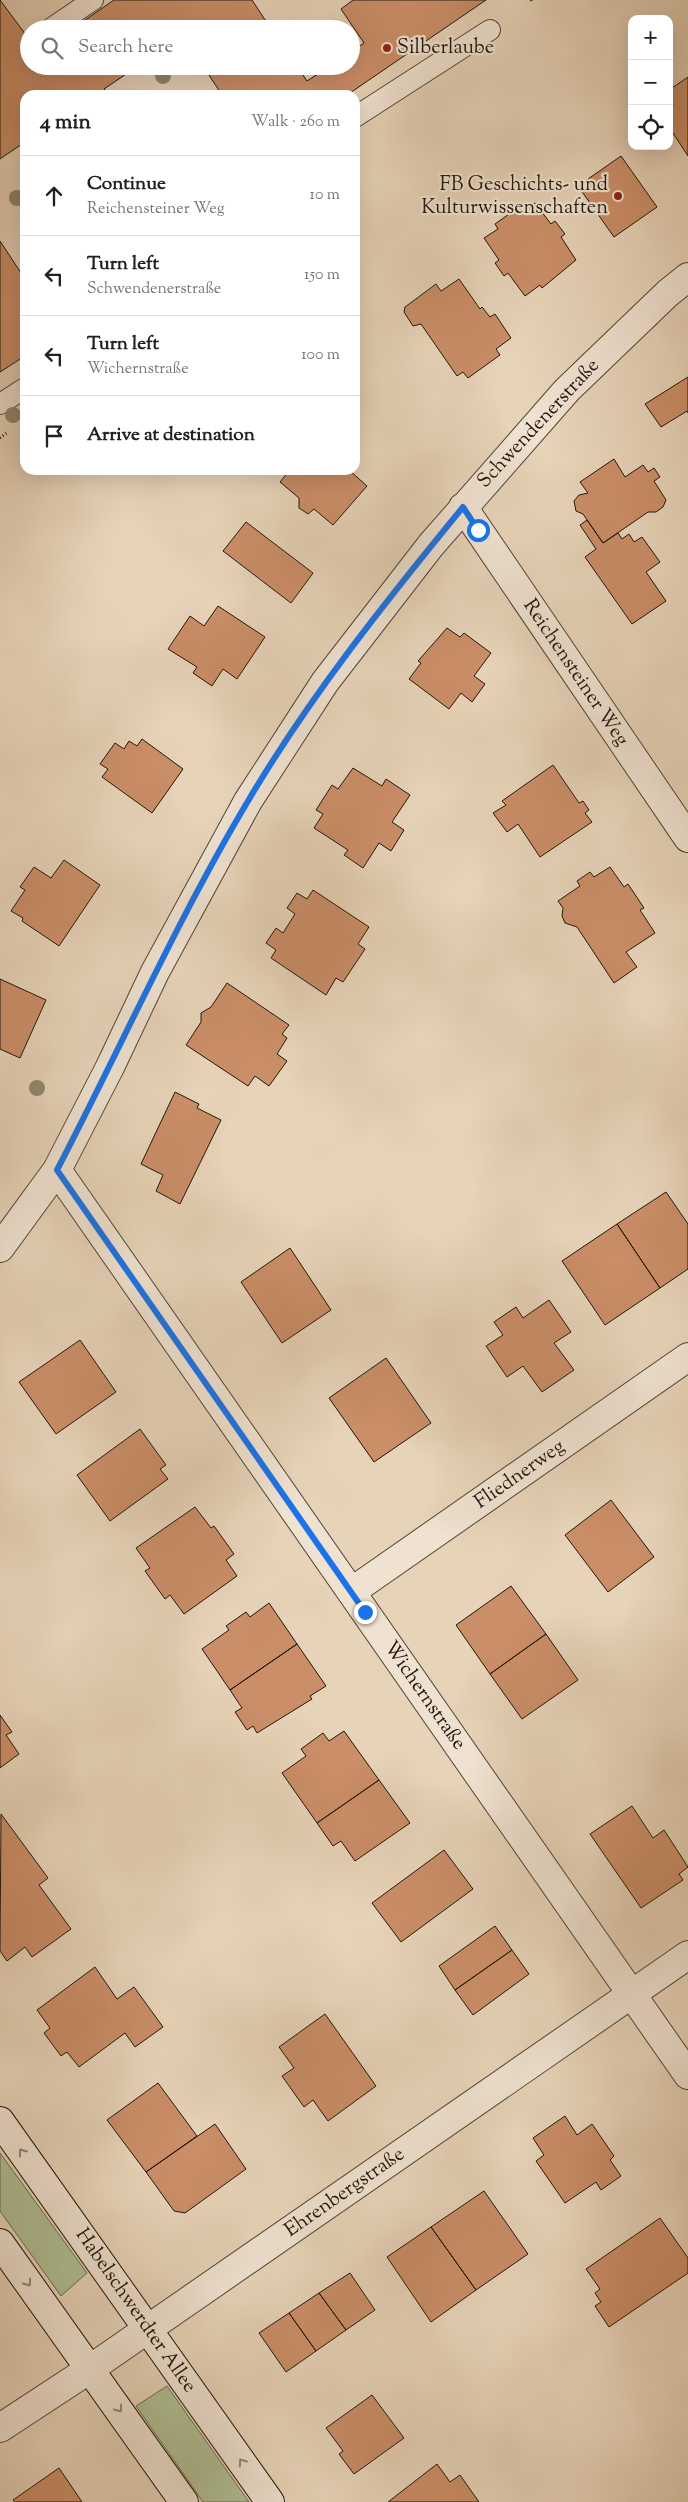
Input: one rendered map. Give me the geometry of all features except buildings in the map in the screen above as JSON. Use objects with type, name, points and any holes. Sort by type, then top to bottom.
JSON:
[{"type":"street","name":"Schwendenerstraße","points":[[0,1248],[57,1170],[110,1067],[155,972],[248,801],[325,682],[463,507],[568,390],[668,293],[688,277]]},
{"type":"street","name":"Reichensteiner Weg","points":[[463,507],[688,838]]},
{"type":"street","name":"Wichernstraße","points":[[57,1170],[688,2075]]},
{"type":"street","name":"Fliednerweg","points":[[351,1592],[688,1357]]},
{"type":"street","name":"Ehrenbergstraße","points":[[0,2428],[90,2369],[688,1955]]},
{"type":"street","name":"Habelschwerdter Allee","points":[[0,2121],[270,2502]]},
{"type":"street","points":[[0,2243],[184,2502]]},
{"type":"lane","points":[[63,20],[93,0]]},
{"type":"lane","points":[[360,114],[490,30]]},
{"type":"lane","points":[[0,404],[20,391]]},
{"type":"green space","points":[[0,2153],[87,2273],[61,2296],[0,2211]]},
{"type":"green space","points":[[167,2386],[249,2502],[203,2502],[136,2406]]},
{"type":"place","name":"Silberlaube","points":[[387,48]]},
{"type":"place","name":"FB Geschichts- und Kulturwissenschaften","points":[[618,196]]},
{"type":"route","points":[[365,1612],[57,1170],[110,1067],[155,972],[248,801],[325,682],[431,545],[463,507],[478,530]]}]
